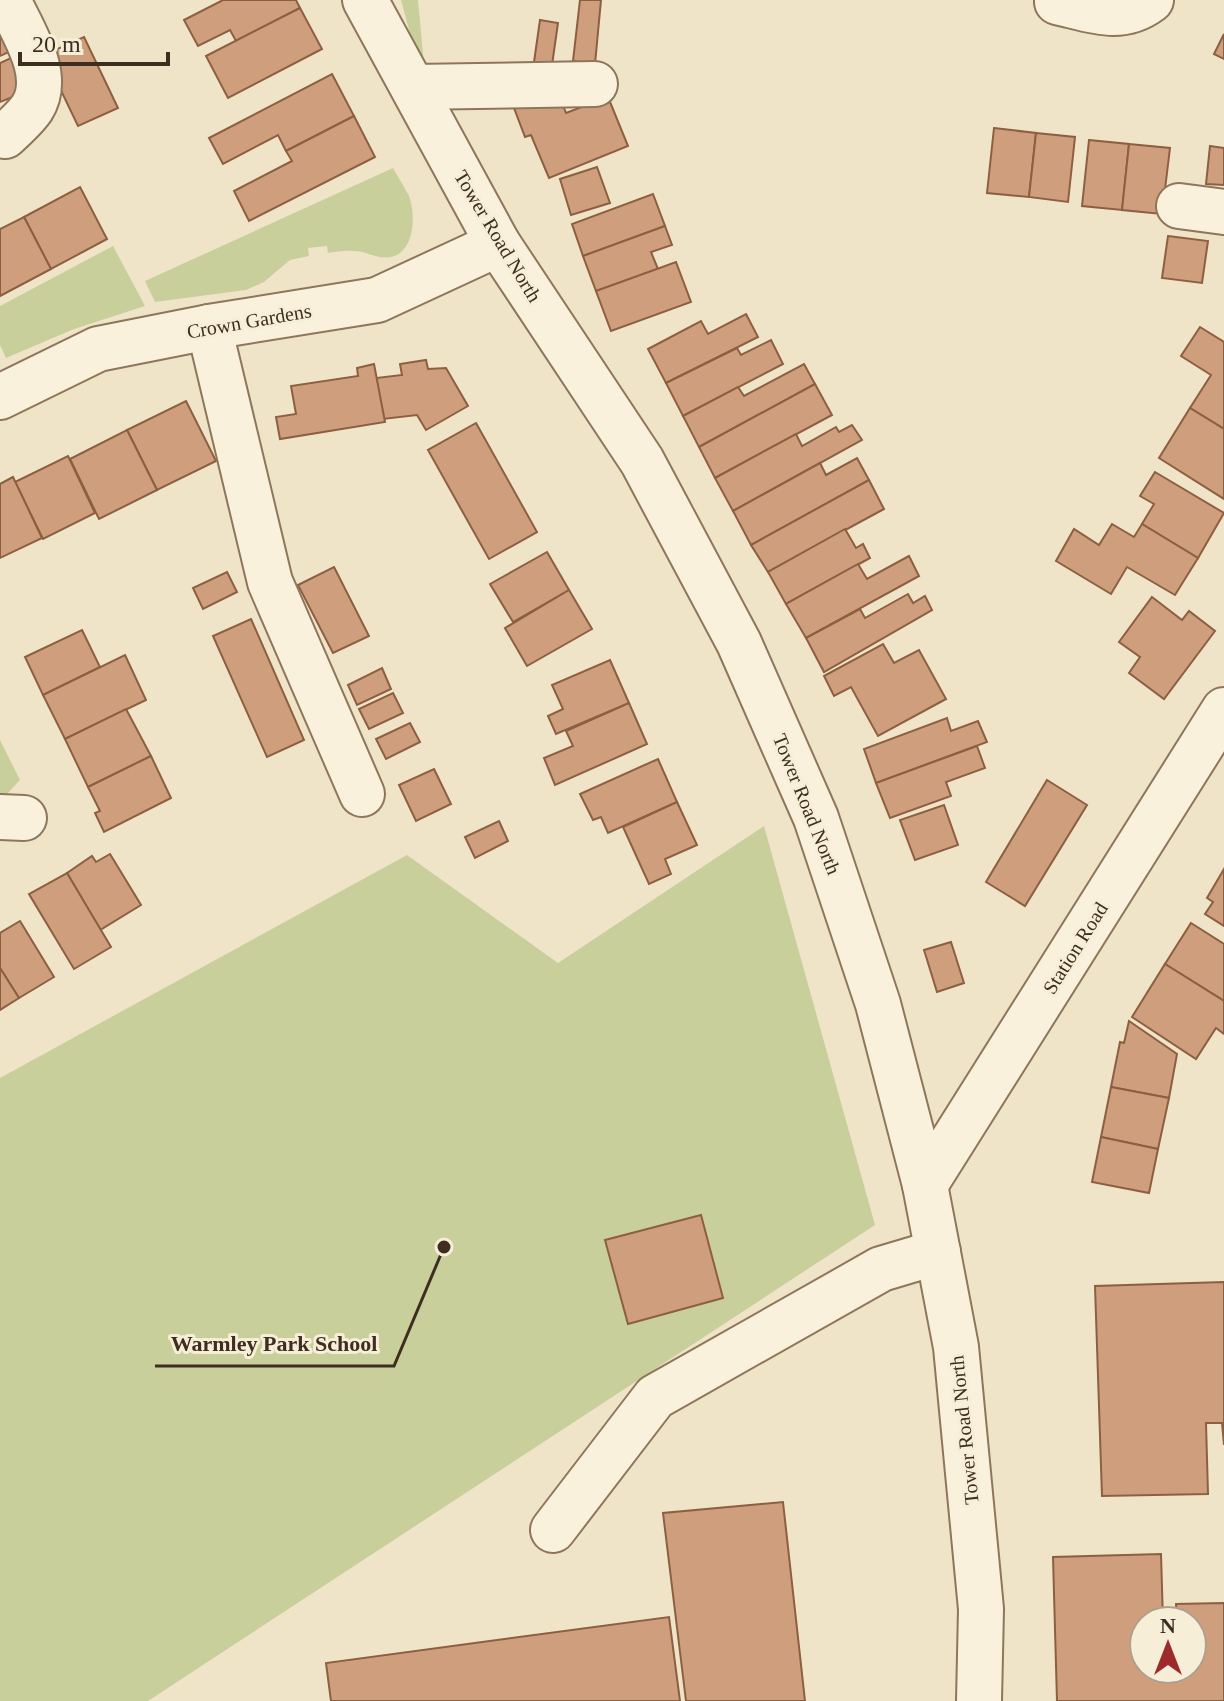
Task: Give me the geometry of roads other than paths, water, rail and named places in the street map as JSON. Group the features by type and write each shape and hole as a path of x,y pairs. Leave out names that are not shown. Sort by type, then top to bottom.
{"street":[{"path":"5,136 32,108 41,82 34,57 8,0"},
{"name":"Tower Road North","path":"365,0 498,244 642,461 739,643 816,818 878,1004 925,1185 956,1347 981,1609 979,1701"},
{"path":"1057,2 1125,14 1138,10 1151,0"},
{"path":"413,87 595,84"},
{"path":"1179,206 1224,212"},
{"name":"Crown Gardens","path":"0,397 98,349 209,327 377,300 498,244"},
{"path":"209,327 270,582 362,794"},
{"name":"Station Road","path":"925,1185 1224,710"},
{"path":"553,1530 655,1397 881,1269 938,1252"}],"place":[{"name":"Warmley Park School","path":"444,1247"}]}
